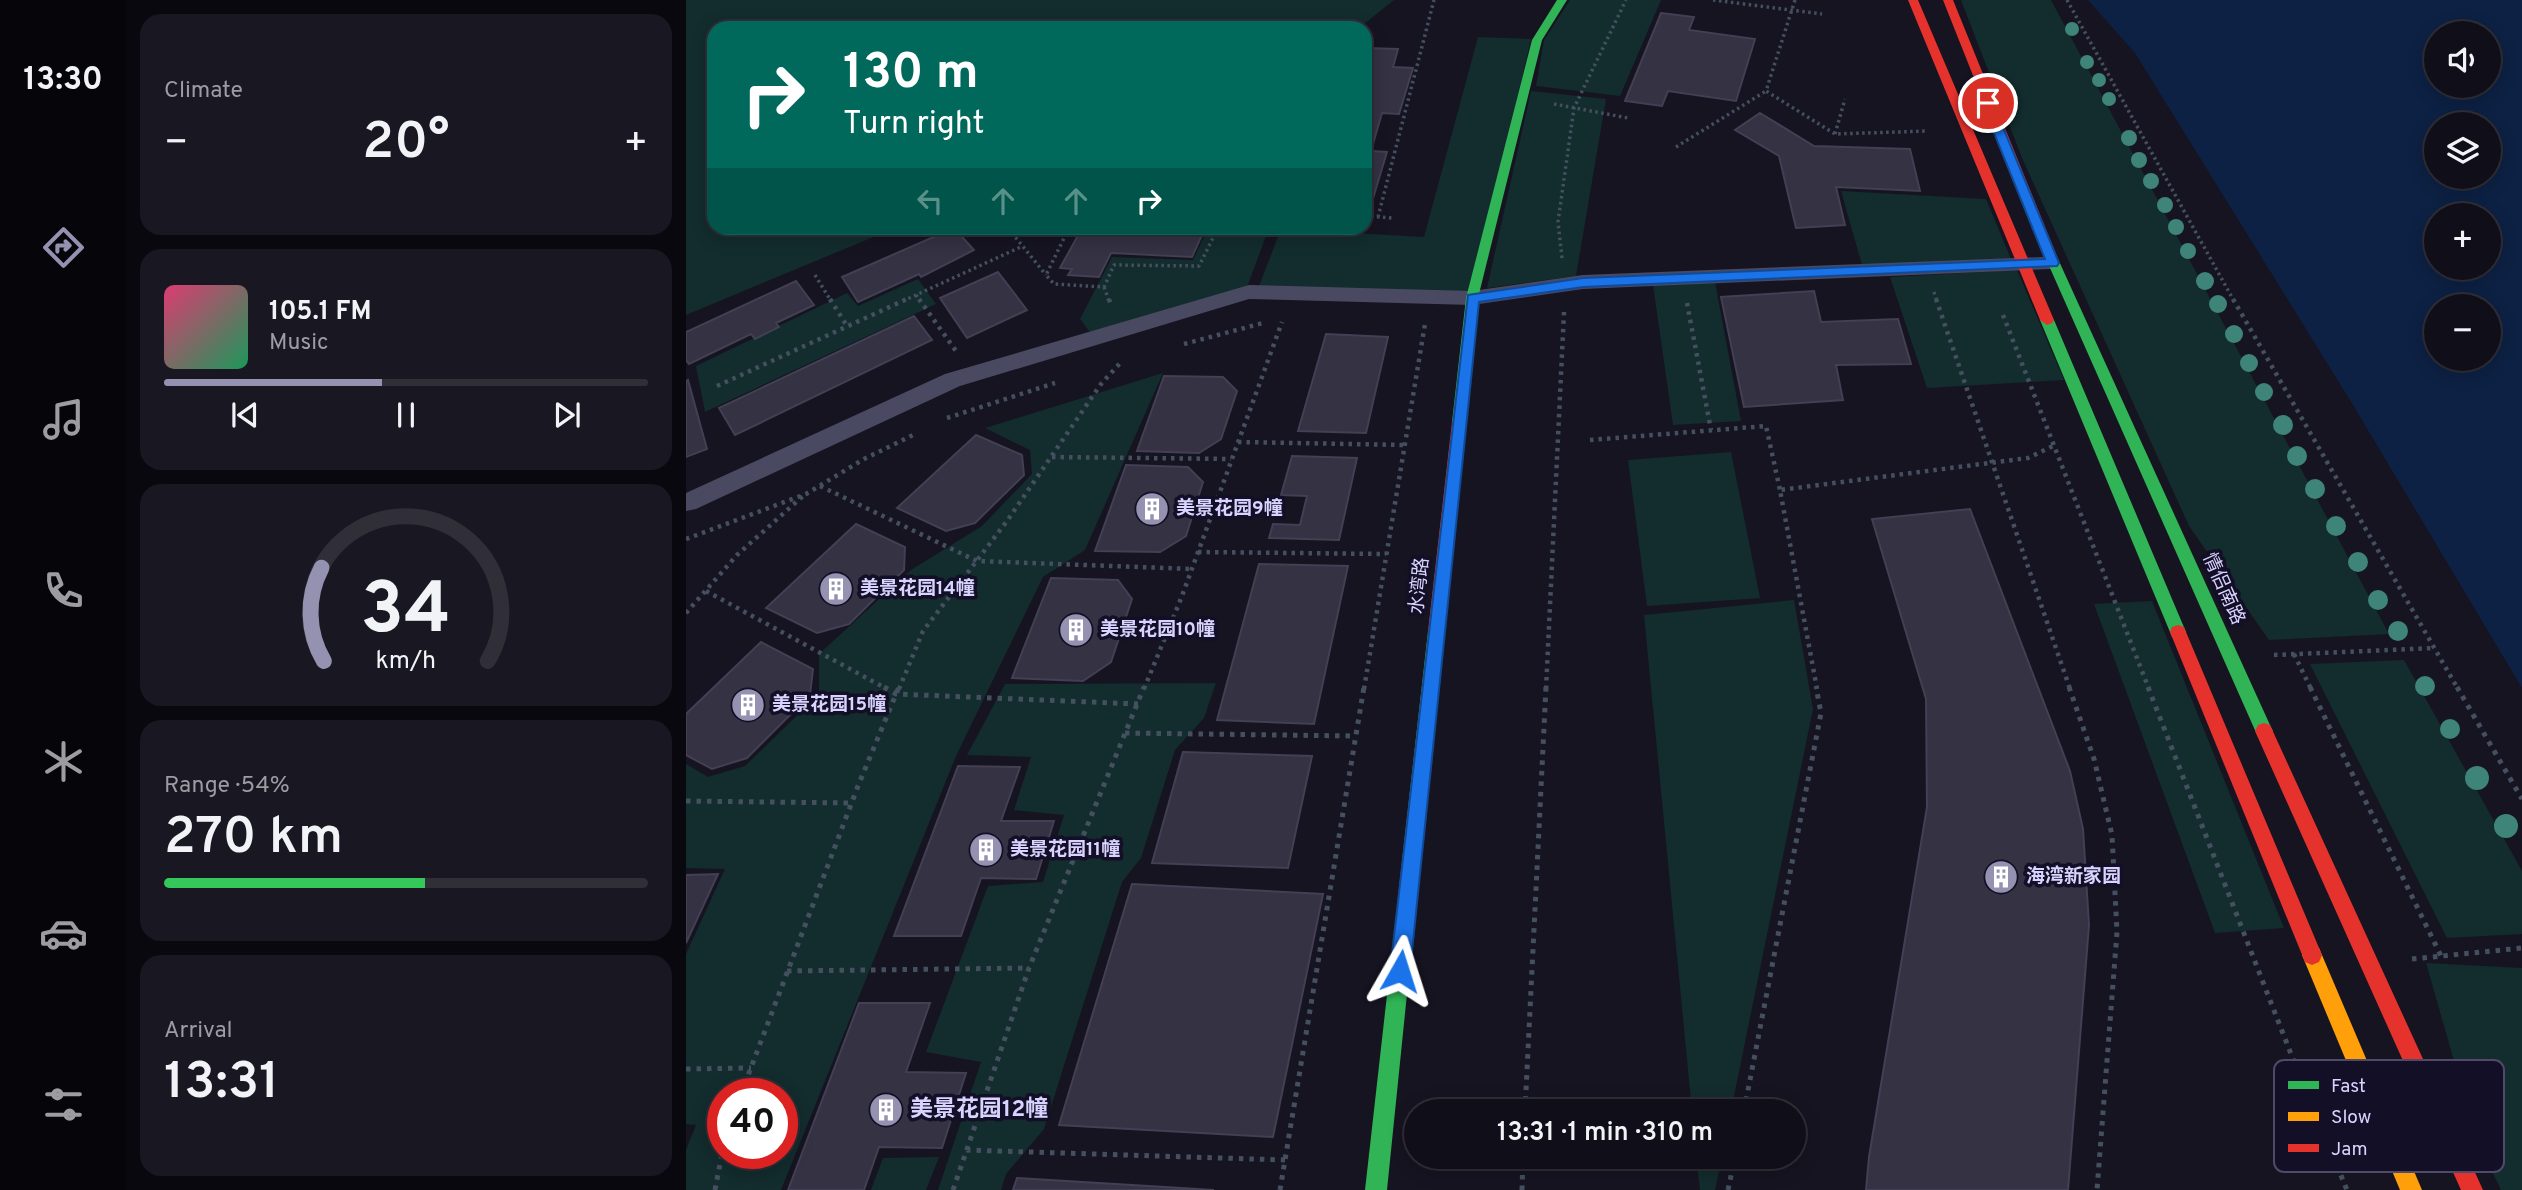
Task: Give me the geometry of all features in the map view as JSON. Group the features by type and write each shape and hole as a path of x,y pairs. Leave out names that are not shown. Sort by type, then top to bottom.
{"main road":[{"name":"水湾路","path":"1376,1190 1472,298 1537,40 1562,0"},
{"path":"1913,0 2089,427 2356,1060"},
{"name":"情侣南路","path":"1948,0 2053,263 2414,1060"},
{"path":"2403,1172 2411,1190"},
{"name":"情侣南路","path":"2464,1172 2472,1190"}],"lane":[{"path":"688,502 953,380 1249,292 1472,298 1565,285 2053,263"}],"path":[{"path":"1378,217 1434,0"},
{"path":"1526,1099 1565,285 1558,222 1574,108 1626,0"},
{"path":"1713,0 1822,14"},
{"path":"1675,148 1766,91 1795,0"},
{"path":"2067,0 2214,267 2522,799"},
{"path":"1766,91 1835,134 1928,131"},
{"path":"1835,134 1845,99"},
{"path":"1546,103 1629,118"},
{"path":"1924,119 1934,143"},
{"path":"1372,217 1392,218"},
{"path":"1014,235 1054,284 1104,287 1114,265 1199,266 1214,235"},
{"path":"1046,275 1066,235"},
{"path":"717,386 1023,246"},
{"path":"1984,266 2293,1060"},
{"path":"1926,268 2094,759 2112,835 2117,932 2097,1190"},
{"path":"815,275 848,326"},
{"path":"1682,278 1711,430"},
{"path":"916,295 972,374"},
{"path":"1280,1190 1431,297"},
{"path":"953,1190 1029,968 1192,569 1282,322"},
{"path":"1173,347 1260,323 1293,322"},
{"path":"747,1078 852,803 923,631 977,561 1101,384 1123,360 1110,364"},
{"path":"944,419 1059,381"},
{"path":"1590,440 1766,426 1821,713 1746,1099"},
{"path":"1780,490 2028,458 2089,427"},
{"path":"686,539 806,494 864,459 922,430"},
{"path":"1238,442 1405,444"},
{"path":"1051,457 1231,459"},
{"path":"820,486 977,561 1192,569"},
{"path":"686,613 737,555 806,494"},
{"path":"1198,552 1386,554"},
{"path":"706,591 896,694 1138,704"},
{"path":"2231,657 2435,648"},
{"path":"2294,654 2441,956"},
{"path":"1125,733 1356,736"},
{"path":"686,801 852,803"},
{"path":"2370,963 2522,948"},
{"path":"787,971 1029,968"},
{"path":"686,1069 751,1068"},
{"path":"966,1150 1285,1160"},
{"path":"715,1190 719,1169"},
{"path":"1522,1190 1523,1169"},
{"path":"1728,1190 1732,1169"},
{"path":"2340,1172 2347,1190"}],"green space":[{"path":"686,0 1394,0 1368,21 707,21 707,235 878,235 686,315"},
{"path":"1570,0 1661,0 1620,96 1536,86 1544,40"},
{"path":"1961,0 2051,0 2389,634 2269,640 2189,526 2022,158"},
{"path":"1478,37 1531,39 1471,296 1259,286 1279,235 1372,234 1424,237"},
{"path":"1531,91 1606,99 1576,276 1487,288"},
{"path":"1841,191 1986,199 2011,259 1862,265"},
{"path":"1205,235 1266,235 1246,290 1092,335 1080,319 1112,257 1193,260"},
{"path":"2017,270 2064,380 1927,388 1890,277"},
{"path":"918,279 936,304 705,412 696,366 847,293 858,306"},
{"path":"1715,282 1741,421 1673,425 1653,285"},
{"path":"1163,373 1085,550 1043,577 956,756 798,1148 798,1078 707,1078 707,1169 789,1169 781,1190 686,1190 686,1150 696,1125 686,1124 686,954 725,869 686,868 686,764 708,777 745,766 819,694 819,654 911,570 982,526 1032,474 1030,450 985,428"},
{"path":"1731,452 1760,598 1647,606 1628,460"},
{"path":"1794,600 1813,709 1733,1099 1691,1099 1644,615"},
{"path":"2152,601 2284,928 2215,933 2094,604"},
{"path":"2404,660 2522,871 2522,934 2447,938 2310,664"},
{"path":"1216,683 1204,718 1175,750 1141,858 1122,882 1044,1129 1006,1174 1001,1190 938,1190 981,1062 926,1052 988,886 1043,882 1064,815 1014,810 1031,757 967,755 1005,684"},
{"path":"2426,963 2522,968 2522,1190 2501,1190 2492,1172 2504,1172 2504,1060 2454,1060"},
{"path":"939,1157 926,1190 871,1190 883,1158"},
{"path":"1697,1169 1719,1169 1715,1190 1700,1190"}],"water":[{"path":"2088,0 2522,0 2522,688 2353,405 2135,53"}],"building":[{"path":"1661,13 1694,17 1689,30 1755,39 1736,101 1668,91 1662,106 1625,101"},
{"path":"1372,48 1398,49 1393,67 1413,68 1399,114 1382,113 1372,148"},
{"path":"1760,113 1814,146 1910,149 1920,191 1836,187 1845,225 1796,228 1779,156 1735,130"},
{"path":"1372,151 1387,152 1372,202"},
{"path":"938,235 960,235 974,250 921,277 919,274 858,302 842,277"},
{"path":"1078,235 1202,235 1192,257 1111,253 1099,277 1068,275 1072,269 1060,268"},
{"path":"998,272 1027,310 967,338 940,298"},
{"path":"796,281 814,305 776,323 779,327 755,339 751,334 689,364 686,360 686,332"},
{"path":"1814,291 1821,322 1898,319 1911,364 1836,365 1843,400 1744,407 1721,297"},
{"path":"914,316 932,340 735,435 719,408"},
{"path":"1326,334 1388,337 1366,433 1298,431"},
{"path":"1164,376 1223,377 1237,391 1221,439 1199,453 1137,451"},
{"path":"688,380 707,449 686,457 686,381"},
{"path":"976,435 1022,455 1024,475 975,523 946,531 897,508"},
{"path":"1292,456 1357,458 1339,540 1269,538 1273,524 1300,525 1307,496 1281,495"},
{"name":"美景花园9幢","path":"1126,465 1188,467 1203,482 1186,536 1160,552 1095,551"},
{"name":"海湾新家园","path":"1970,509 2070,771 2083,829 2089,925 2068,1190 1866,1190 1869,1157 1927,807 1926,699 1872,519"},
{"name":"美景花园14幢","path":"856,524 905,547 904,570 849,624 817,633 766,608"},
{"path":"1259,564 1348,566 1314,724 1217,720"},
{"name":"美景花园10幢","path":"1051,578 1118,580 1132,599 1111,662 1083,681 1012,678"},
{"name":"美景花园15幢","path":"761,642 813,669 810,695 747,758 712,769 686,755 686,714"},
{"path":"1183,752 1312,756 1288,868 1152,863"},
{"name":"美景花园11幢","path":"958,766 1020,767 1001,821 1054,821 1036,879 981,878 961,936 894,936"},
{"path":"718,874 686,943 686,875"},
{"path":"1132,884 1323,894 1273,1137 1059,1125"},
{"name":"美景花园12幢","path":"859,1003 930,1003 906,1072 966,1073 942,1148 879,1147 864,1190 788,1190"},
{"path":"1017,1178 1214,1190 1013,1190"}],"traffic: fast":[{"path":"1459,422 1472,298 1537,40 1562,0"},
{"path":"2052,259 2264,731"},
{"path":"2047,320 2178,632"},
{"path":"1376,1190 1436,631"}],"traffic: slow":[{"path":"2312,955 2356,1060"},
{"path":"2403,1172 2411,1190"}],"traffic: jam":[{"path":"1913,0 2047,320"},
{"path":"1948,0 2052,259"},
{"path":"1436,631 1459,422"},
{"path":"2178,632 2312,955"},
{"path":"2264,731 2413,1060"},
{"path":"2464,1172 2472,1190"}],"place":[{"name":"美景花园9幢","path":"1152,509"},
{"name":"美景花园14幢","path":"836,589"},
{"name":"美景花园10幢","path":"1076,630"},
{"name":"美景花园15幢","path":"748,705"},
{"name":"美景花园11幢","path":"986,850"},
{"name":"海湾新家园","path":"2001,877"},
{"name":"美景花园12幢","path":"886,1110"}],"route":[{"path":"1400,971 1472,298 1583,282 2053,263 1988,103"}]}
